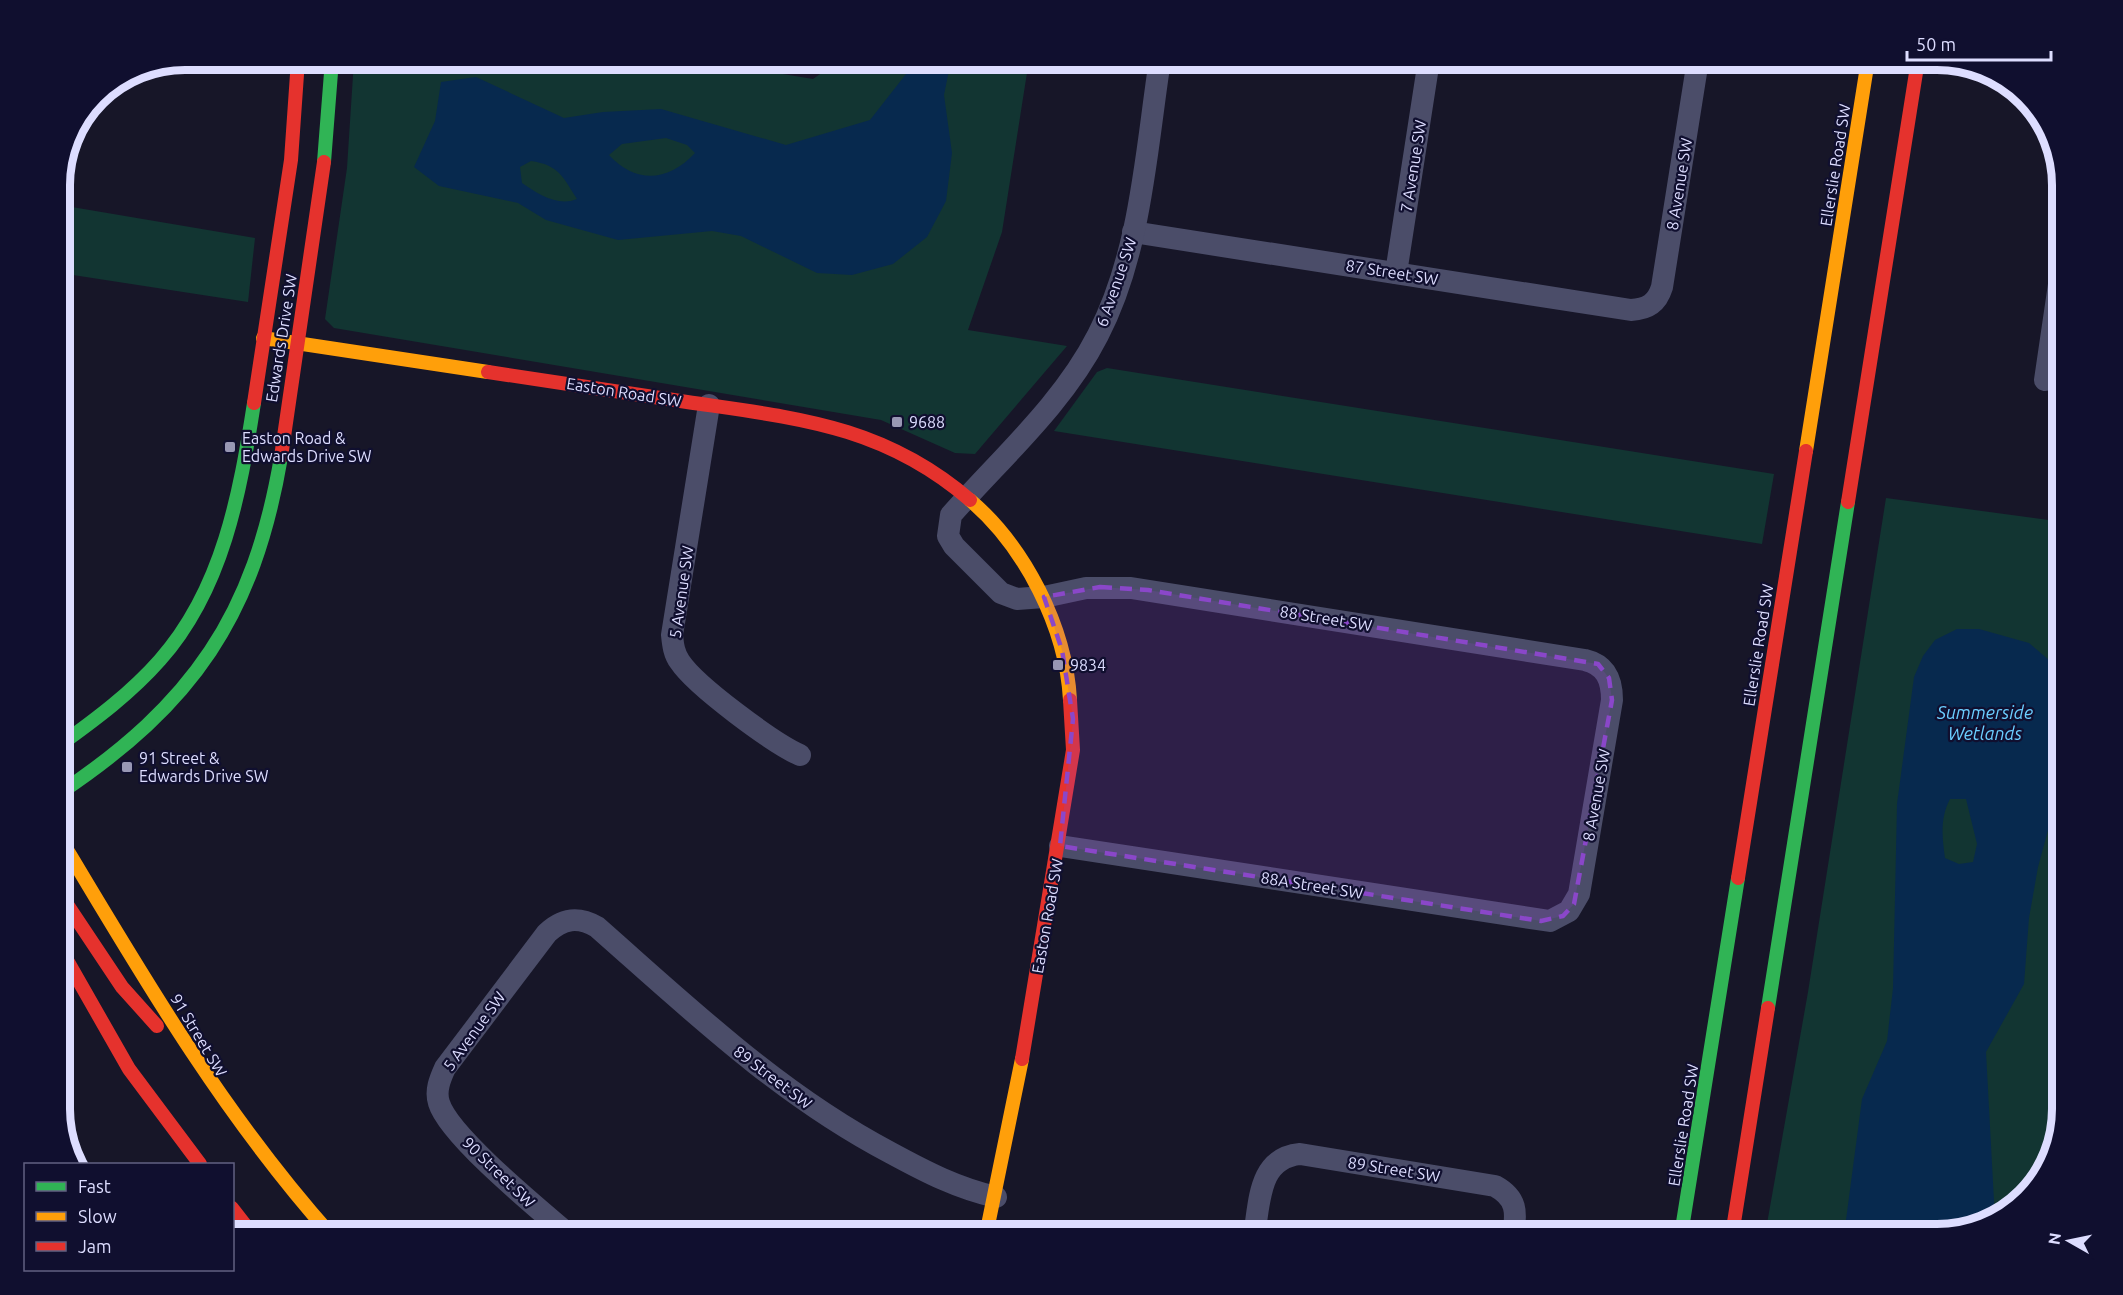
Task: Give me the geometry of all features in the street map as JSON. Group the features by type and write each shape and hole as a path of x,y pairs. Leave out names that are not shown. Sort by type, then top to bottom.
{"main road":[{"name":"Edwards Drive SW","path":"71,737 105,713 150,673 171,649 210,581 234,511 286,201 297,70"},
{"name":"Edwards Drive SW","path":"71,785 111,758 172,706 222,635 251,574 260,547 297,343 325,161 331,70"},
{"name":"Ellerslie Road SW","path":"1683,1225 1866,70"},
{"path":"1904,70 1904,142"},
{"path":"1734,1225 1916,70"},
{"name":"Easton Road SW","path":"263,338 825,424 868,437 922,462 968,496 1011,543 1044,597 1062,650 1074,719 1071,771 1059,846 996,1197 989,1225"},
{"name":"91 Street SW","path":"71,856 210,1086 248,1137 323,1225"},
{"path":"71,910 122,987 210,1086"},
{"path":"71,967 129,1069 199,1163"},
{"path":"234,1211 245,1225"}],"street":[{"name":"6 Avenue SW","path":"968,496 1052,403 1088,352 1115,296 1133,232 1159,70"},
{"name":"7 Avenue SW","path":"1396,273 1428,70"},
{"name":"8 Avenue SW","path":"1651,305 1662,287 1696,70"},
{"name":"87 Street SW","path":"1133,232 1631,310 1651,305"},
{"path":"2044,380 2052,328"},
{"name":"5 Avenue SW","path":"709,405 672,635 674,651 679,661 696,679 771,740 800,755"},
{"path":"968,496 949,520 948,536 954,546 1001,593 1017,599 1044,597"},
{"name":"88 Street SW","path":"1044,597 1100,587 1148,590 1585,660 1605,670"},
{"name":"8 Avenue SW","path":"1563,916 1574,904 1579,894 1612,700 1612,688 1605,670"},
{"name":"88A Street SW","path":"1059,846 1541,921 1550,921 1563,916"},
{"name":"5 Avenue SW","path":"438,1102 438,1087 445,1068 547,933 563,921 574,919"},
{"name":"89 Street SW","path":"574,919 587,921 597,927 733,1047 790,1092 829,1118 946,1182 996,1197"},
{"name":"90 Street SW","path":"438,1102 455,1130 520,1194 556,1225"},
{"name":"89 Street SW","path":"1256,1225 1264,1183 1272,1165 1287,1155 1312,1155 1484,1183 1509,1195 1516,1210 1514,1225"}],"highlighted area":[{"path":"1100,587 1148,590 1598,664 1609,678 1612,700 1574,904 1563,916 1541,921 1060,846 1073,719 1062,650 1044,597"}],"green space":[{"path":"353,70 759,70 813,79 826,70 1027,70 1002,232 968,330 1067,346 975,454 955,453 881,420 334,328 325,319 347,168"},
{"path":"71,207 255,238 248,302 71,275"},
{"path":"1107,368 1774,474 1762,544 1054,431 1097,372"},
{"path":"1886,498 2052,521 2052,1104 2044,1153 2037,1167 2019,1191 1995,1209 1981,1216 1952,1224 1767,1225 1808,992"}],"water":[{"path":"909,70 949,70 944,95 952,153 946,201 927,237 893,264 852,275 817,273 741,236 712,231 618,240 546,220 518,203 439,186 414,167 435,121 441,82 476,77 564,118 603,112 661,109 786,145 870,120","holes":["666,138 687,145 695,153 685,163 674,170 652,176 630,171 609,155 622,144","531,161 559,173 577,199 555,200 541,195 522,183 520,167"]},
{"name":"Summerside Wetlands","path":"1957,629 1979,629 2029,643 2050,661 2052,664 2052,815 2038,867 2029,918 2024,984 1986,1052 1994,1209 1967,1221 1952,1224 1845,1225 1862,1099 1887,1041 1893,988 1897,804 1914,677 1923,656 1935,640","holes":["1950,799 1966,799 1977,844 1973,862 1959,864 1945,858 1943,820"]}],"traffic: fast":[{"path":"324,162 331,70"},
{"path":"71,737 113,705 149,672 182,632 199,603 214,571 235,505 254,403"},
{"path":"71,785 107,760 147,725 181,690 210,651 234,610 254,564 269,513 281,457"},
{"path":"1768,1008 1848,502"},
{"path":"1683,1225 1738,878"}],"traffic: slow":[{"path":"1806,451 1866,70"},
{"path":"263,338 488,372"},
{"path":"970,500 1008,541 1039,590 1060,645 1067,672 1070,700"},
{"path":"71,856 154,993 220,1093 292,1189 323,1225"},
{"path":"988,1225 1022,1059"}],"traffic: jam":[{"path":"254,403 291,160 297,70"},
{"path":"1848,502 1916,70"},
{"path":"281,457 324,162"},
{"path":"488,372 802,420 837,429 871,440 904,455 937,475 970,500"},
{"path":"1738,878 1806,451"},
{"path":"1022,1059 1073,750 1070,700"},
{"path":"71,910 122,987 157,1026"},
{"path":"71,967 129,1069 199,1163"},
{"path":"1734,1225 1768,1008"},
{"path":"234,1211 245,1225"}],"place":[{"name":"9688","path":"897,422"},
{"name":"Easton Road & Edwards Drive SW","path":"230,447"},
{"name":"9834","path":"1058,665"},
{"name":"91 Street & Edwards Drive SW","path":"127,767"}]}
